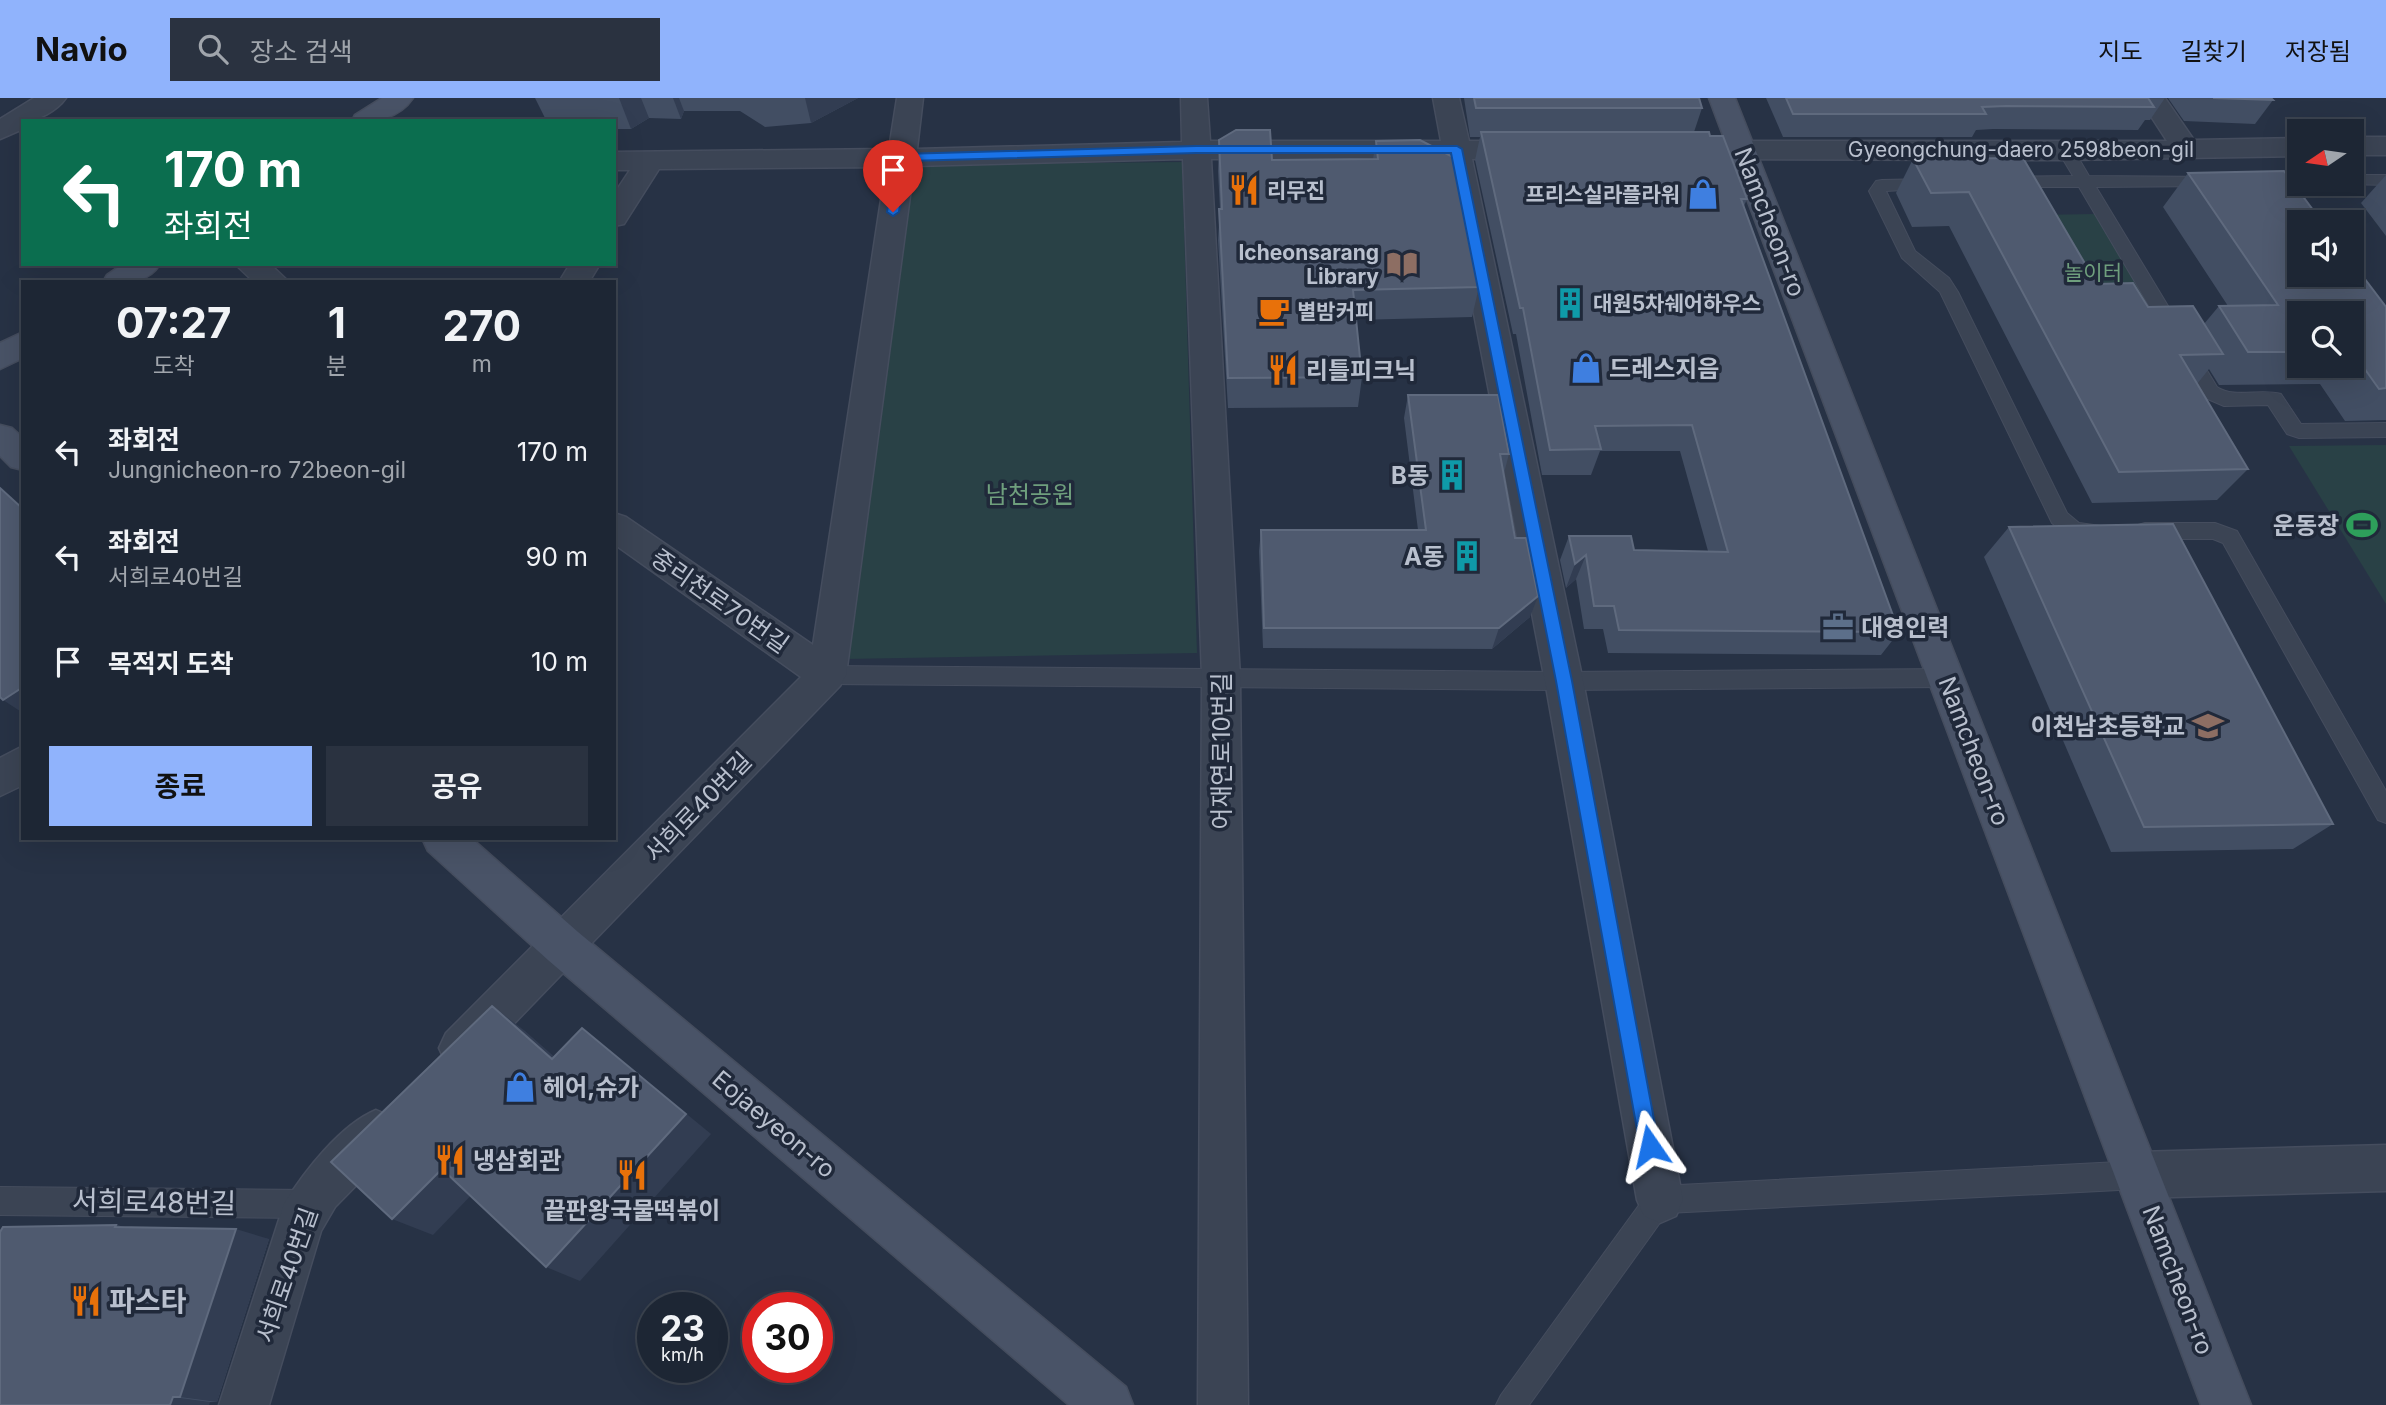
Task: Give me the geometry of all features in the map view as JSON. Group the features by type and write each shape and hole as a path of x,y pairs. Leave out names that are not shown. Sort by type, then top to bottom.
{"street":[{"path":"0,131 53,98"},
{"path":"368,119 400,98"},
{"path":"827,675 910,98"},
{"name":"어재연로10번길","path":"1194,98 1221,677 1223,1405"},
{"path":"1446,98 1564,681 1660,1200"},
{"name":"Namcheon-ro","path":"1722,98 2226,1405"},
{"path":"2152,98 2186,149"},
{"path":"2364,146 2386,146"},
{"name":"Gyeongchung-daero 2598beon-gil","path":"1674,150 2066,151 2287,147"},
{"path":"616,161 901,158 1196,150 1552,149"},
{"path":"616,215 650,161"},
{"path":"121,280 142,266"},
{"path":"253,266 271,280"},
{"path":"0,358 21,344"},
{"path":"0,437 21,456"},
{"name":"중리천로70번길","path":"616,527 827,675"},
{"name":"서희로40번길","path":"436,1073 827,675"},
{"path":"0,779 21,764"},
{"name":"Eojaeyeon-ro","path":"444,840 563,946 1108,1405"},
{"name":"서희로40번길","path":"244,1405 301,1221 309,1204 397,1112"},
{"path":"2138,1175 2386,1168"}],"lane":[{"path":"2066,151 2214,395 2226,400 2274,399 2294,429 2299,431 2386,430"},
{"path":"2364,180 2386,180"},
{"path":"1992,183 2287,181"},
{"path":"1952,183 1882,185 1877,191 1908,254 1943,282 1949,292 2059,518 2074,530 2215,531 2230,537 2386,813"},
{"path":"827,675 1564,681 1946,678"},
{"path":"1511,1405 1660,1200 2138,1175"},
{"name":"서희로48번길","path":"0,1200 309,1204"}],"green space":[{"name":"남천공원","path":"1182,162 1197,653 844,659 915,165"},
{"name":"놀이터","path":"2095,214 2152,307 2076,309 2023,215"},
{"name":"운동장","path":"2386,445 2386,604 2289,446"}],"building":[{"path":"1474,98 1699,98 1702,108 1476,108"},
{"path":"1786,98 2148,98 2154,107 2006,106 1982,107 1986,114 1793,114"},
{"path":"2213,98 2271,98 2273,100"},
{"path":"1236,130 1270,130 1272,160 1378,159 1376,141 1420,140 1453,157 1479,287 1353,290 1362,377 1228,378 1219,209 1222,209 1219,140"},
{"path":"1481,132 1709,132 1710,136 1723,136 1747,199 1741,199 1899,632 1619,630 1614,606 1594,606 1586,555 1575,564 1569,536 1631,536 1634,550 1728,552 1692,425 1595,426 1601,449 1550,450 1523,308 1520,308"},
{"path":"2023,158 2097,284 2133,283 2148,307 2193,306 2223,354 2180,355 2248,469 2119,472 1969,192 1931,193 1913,159"},
{"path":"2284,171 2287,175 2287,196 2303,196 2313,210 2287,210 2287,287 2364,287 2364,278 2386,307 2386,388 2379,389 2364,368 2364,301 2287,301 2287,352 2248,352 2219,306 2278,305 2188,173"},
{"path":"1408,395 1498,395 1509,454 1500,454 1515,538 1526,538 1538,596 1499,628 1264,628 1261,530 1426,530"},
{"path":"0,488 21,507 21,688 3,700 0,697"},
{"path":"2173,524 2333,824 2144,827 2009,527"},
{"path":"492,1006 552,1059 582,1028 686,1114 546,1267 442,1169 392,1219 331,1162"},
{"path":"116,1225 115,1227 236,1229 180,1397 173,1397 170,1405 0,1405 0,1232 3,1227"}],"place":[{"name":"리무진","path":"1244,190"},
{"name":"프리스실라플라워","path":"1703,194"},
{"name":"Icheonsarang Library","path":"1402,264"},
{"name":"대원5차쉐어하우스","path":"1570,303"},
{"name":"별밤커피","path":"1274,311"},
{"name":"드레스지음","path":"1586,368"},
{"name":"리틀피크닉","path":"1283,370"},
{"name":"B동","path":"1452,475"},
{"name":"운동장","path":"2362,525"},
{"name":"A동","path":"1467,556"},
{"name":"대영인력","path":"1838,627"},
{"name":"이천남초등학교","path":"2208,726"},
{"name":"헤어,슈가","path":"520,1087"},
{"name":"냉삼회관","path":"450,1160"},
{"name":"끝판왕국물떡볶이","path":"632,1175"},
{"name":"파스타","path":"86,1301"}],"route":[{"path":"893,212 901,158 1196,150 1457,149 1564,681 1650,1146"}]}
